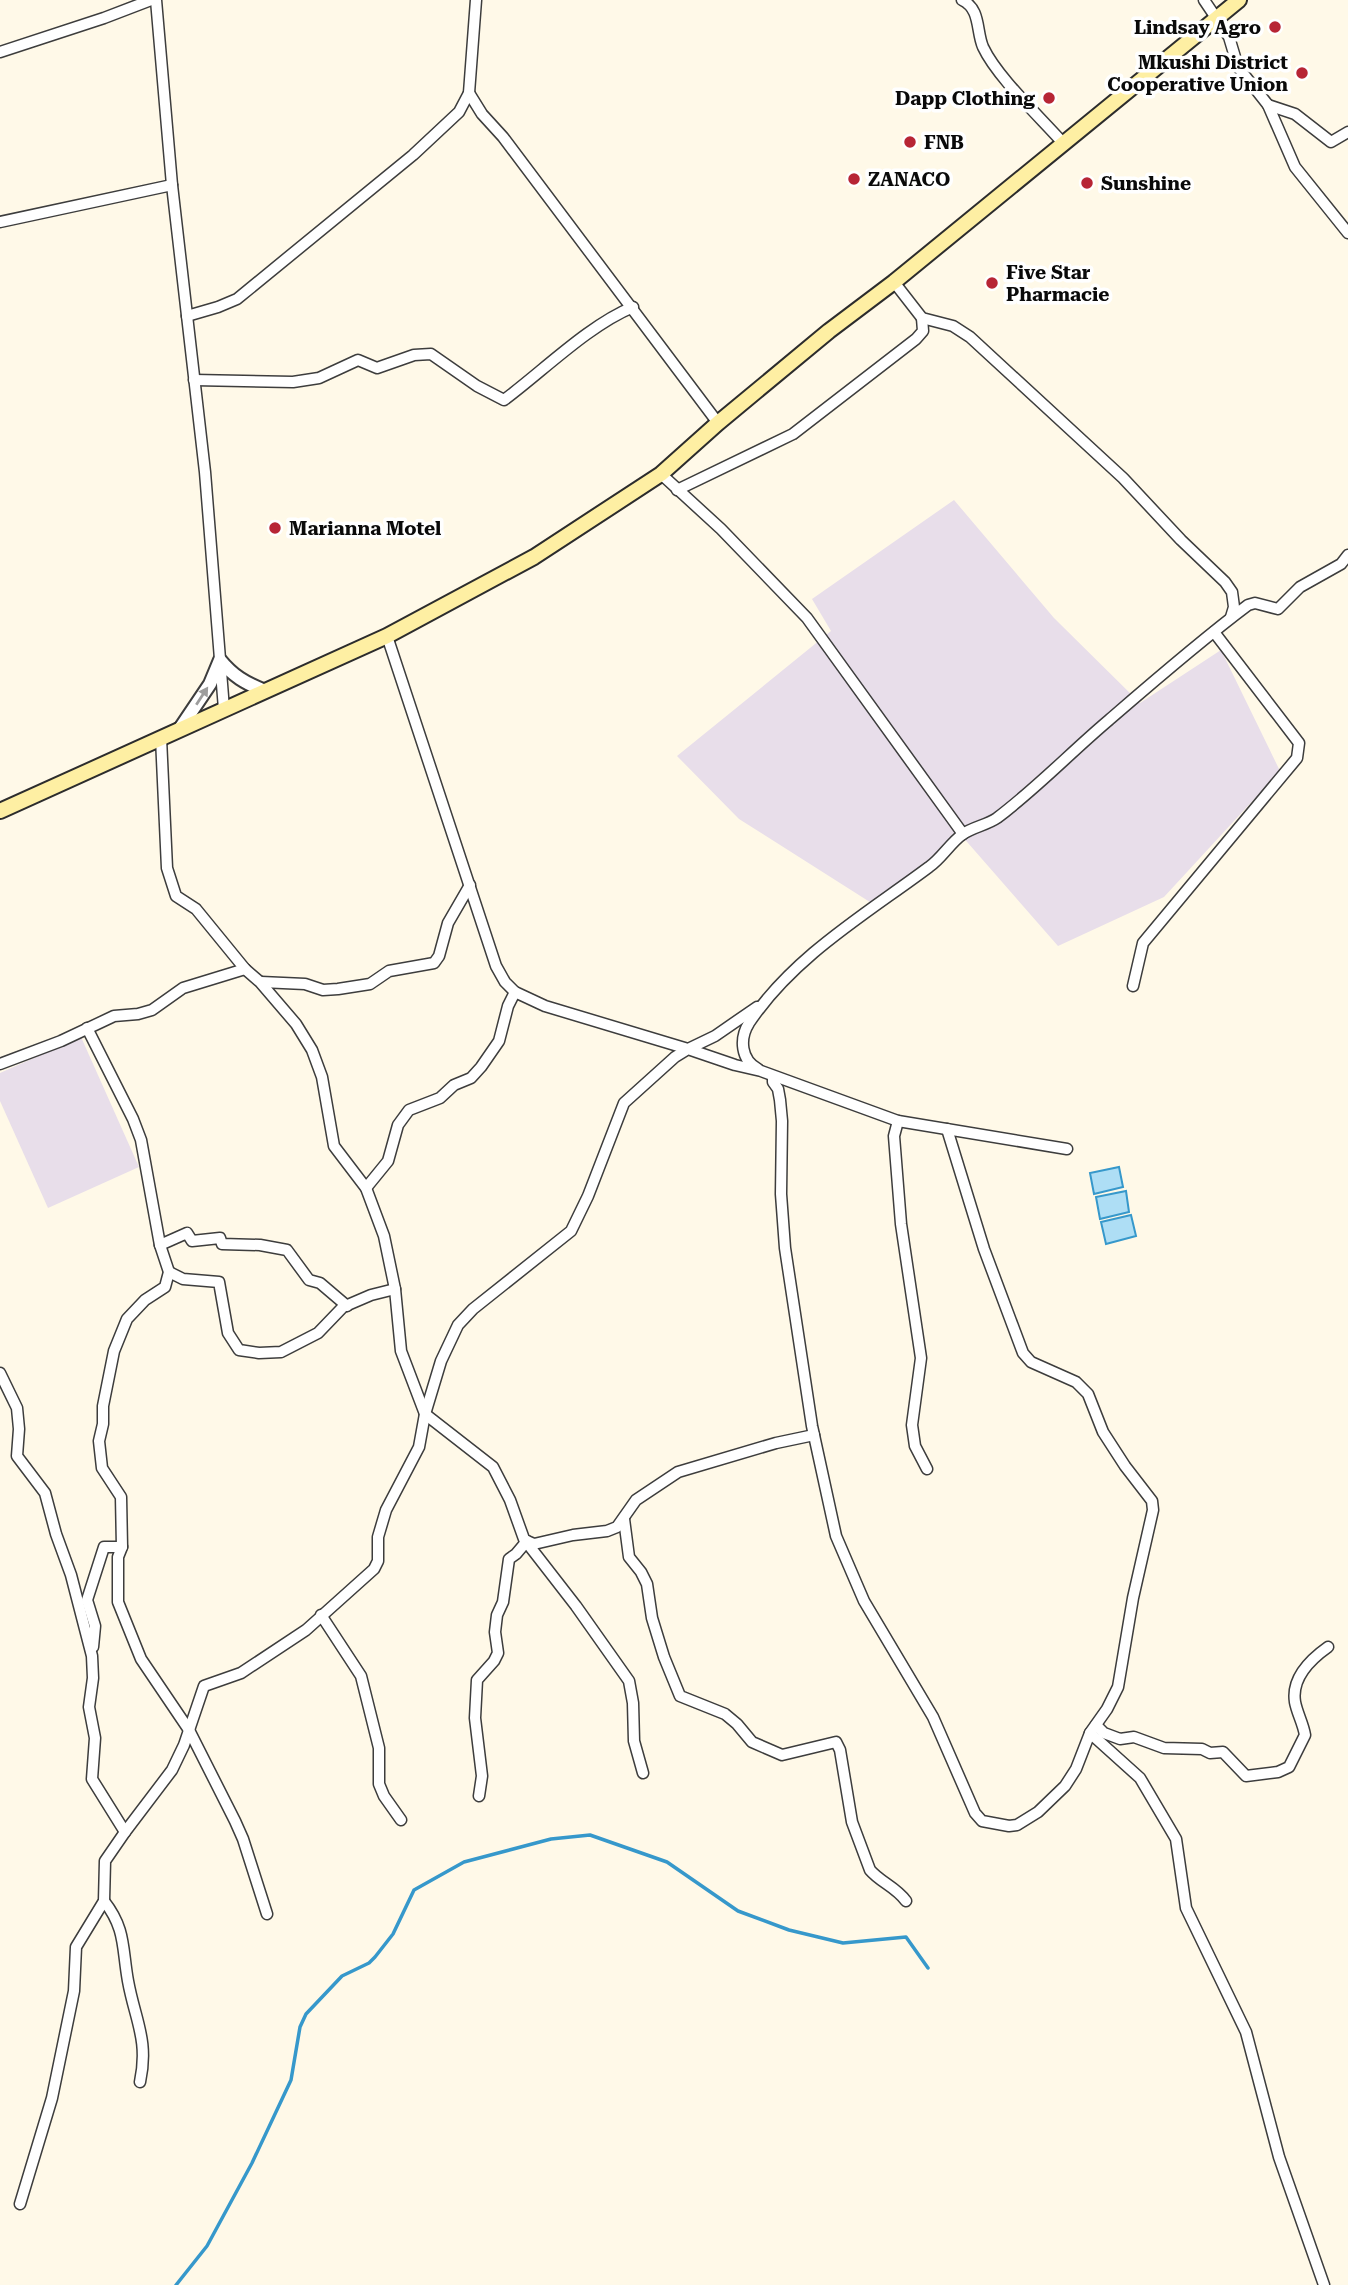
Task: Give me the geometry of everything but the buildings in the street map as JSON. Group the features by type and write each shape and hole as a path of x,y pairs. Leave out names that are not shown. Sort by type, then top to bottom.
{"main road":[{"path":"0,811 387,636 534,557 661,474 718,423 830,331 1240,0"}],"street":[{"path":"0,52 150,0"},
{"path":"156,0 172,185 205,472 224,709"},
{"path":"187,316 237,299 413,155 459,113 469,93 476,0"},
{"path":"962,0 969,3 979,21 982,44 993,64 1063,143"},
{"path":"1204,0 1229,37 1238,67 1268,105 1295,167 1348,233"},
{"path":"469,93 482,114 503,137 633,307 718,423"},
{"path":"1268,105 1295,114 1331,142 1348,132"},
{"path":"459,113 482,114"},
{"path":"0,222 172,185"},
{"path":"677,490 793,433 916,339 923,331 922,318 894,282"},
{"path":"194,380 293,382 318,378 358,360 377,368 414,355 431,354 477,386 504,400 587,335 618,313 633,307"},
{"path":"922,318 953,326 970,337 1123,478 1225,582 1232,592 1234,607 1231,618"},
{"path":"661,474 721,529 807,618 963,834"},
{"path":"1066,1149 898,1121 773,1077 750,1065 743,1048 744,1034 748,1024 802,963 852,922 932,865 963,834 994,820 1231,618 1251,604 1278,609 1300,587 1341,564 1348,555"},
{"path":"1133,986 1143,943 1297,758 1298,743 1214,632"},
{"path":"387,636 496,966 505,982 515,992 545,1006 761,1071"},
{"path":"220,660 230,673 243,682 265,691"},
{"path":"178,730 210,684 220,660"},
{"path":"161,738 167,868 176,896 196,909 296,1024 312,1050 322,1077 334,1146 366,1188 384,1236 395,1289 401,1351 425,1414 493,1467 527,1541 629,1681 633,1703 634,1741 643,1773"},
{"path":"260,982 305,984 323,990 338,989 370,984 389,971 434,963 439,956 448,923 470,885"},
{"path":"0,1064 61,1041 114,1016 152,1010 183,988 246,969"},
{"path":"366,1188 388,1161 398,1125 409,1111 440,1098 481,1067 499,1041 508,1006 515,992"},
{"path":"20,2204 52,2098 75,1991 76,1947 104,1901 105,1861 172,1770 204,1686 241,1673 306,1630 374,1569 378,1537 386,1510 419,1447 425,1414 441,1361 458,1325 473,1309 571,1231 588,1196 618,1112 624,1103 675,1058 725,1029 771,996"},
{"path":"86,1028 141,1140 160,1245 169,1272 166,1287 145,1300 127,1319 114,1351 103,1406 99,1441 102,1468 121,1497 122,1547 118,1558 118,1602 141,1659 189,1730 243,1839 267,1914"},
{"path":"773,1077 778,1089 782,1121 781,1194 785,1248 814,1434 836,1536 864,1601 933,1717 962,1789 982,1821 1009,1826 1038,1812 1072,1777 1093,1729 1118,1687 1133,1598 1153,1510 1152,1501 1109,1441 1088,1394 1076,1382 1031,1362 1023,1353 984,1249 947,1129"},
{"path":"898,1121 894,1136 901,1224 921,1358 912,1425 915,1446 927,1469"},
{"path":"160,1245 187,1233 192,1241 220,1238 222,1244 274,1246 287,1250 309,1280 320,1283 347,1306"},
{"path":"169,1272 183,1279 219,1282 228,1333 239,1350 259,1353 281,1352 318,1333 343,1307 371,1295 395,1289"},
{"path":"0,1373 17,1408 17,1456 45,1493 92,1656"},
{"path":"527,1541 534,1544 607,1531 617,1527 636,1500 678,1472 814,1434"},
{"path":"624,1519 629,1557 647,1584 652,1618 680,1696 725,1714 752,1742 782,1755 836,1742 840,1750 852,1822 870,1870 892,1885 906,1901"},
{"path":"479,1796 482,1776 475,1718 477,1680 498,1653 495,1632 497,1615 503,1602 509,1559 527,1541"},
{"path":"122,1547 104,1547 87,1600 95,1626 89,1707 95,1738 92,1779 125,1832"},
{"path":"321,1615 362,1676 379,1748 379,1784 401,1820"},
{"path":"1093,1729 1116,1737 1134,1737 1166,1749 1223,1752 1247,1776 1278,1772 1291,1765 1305,1735 1295,1702 1304,1667 1328,1647"},
{"path":"1093,1729 1140,1778 1176,1839 1186,1908 1246,2032 1279,2157 1324,2285"},
{"path":"104,1901 114,1913 124,1938 128,1981 144,2050 140,2082"}],"shaded area":[{"path":"954,500 1054,618 1140,703 1221,650 1280,771 1164,897 1058,946 961,835 873,904 739,819 677,756 831,631 812,599"},
{"path":"81,1037 139,1167 48,1208 0,1101 0,1073"}],"water":[{"path":"1119,1167 1123,1187 1094,1194 1090,1173"},
{"path":"1126,1191 1129,1212 1100,1219 1096,1197"},
{"path":"1131,1215 1136,1236 1106,1244 1101,1222"}],"waterway":[{"path":"176,2285 207,2246 252,2163 291,2080 300,2027 306,2014 342,1976 369,1963 375,1957 393,1934 414,1890 464,1862 551,1839 590,1835 667,1862 738,1911 789,1930 843,1943 906,1937 928,1968"}],"place":[{"name":"Lindsay Agro","path":"1275,27"},
{"name":"Mkushi District Cooperative Union","path":"1302,73"},
{"name":"Dapp Clothing","path":"1049,98"},
{"name":"FNB","path":"910,142"},
{"name":"ZANACO","path":"854,179"},
{"name":"Sunshine","path":"1087,183"},
{"name":"Five Star Pharmacie","path":"992,283"},
{"name":"Marianna Motel","path":"275,528"}]}
